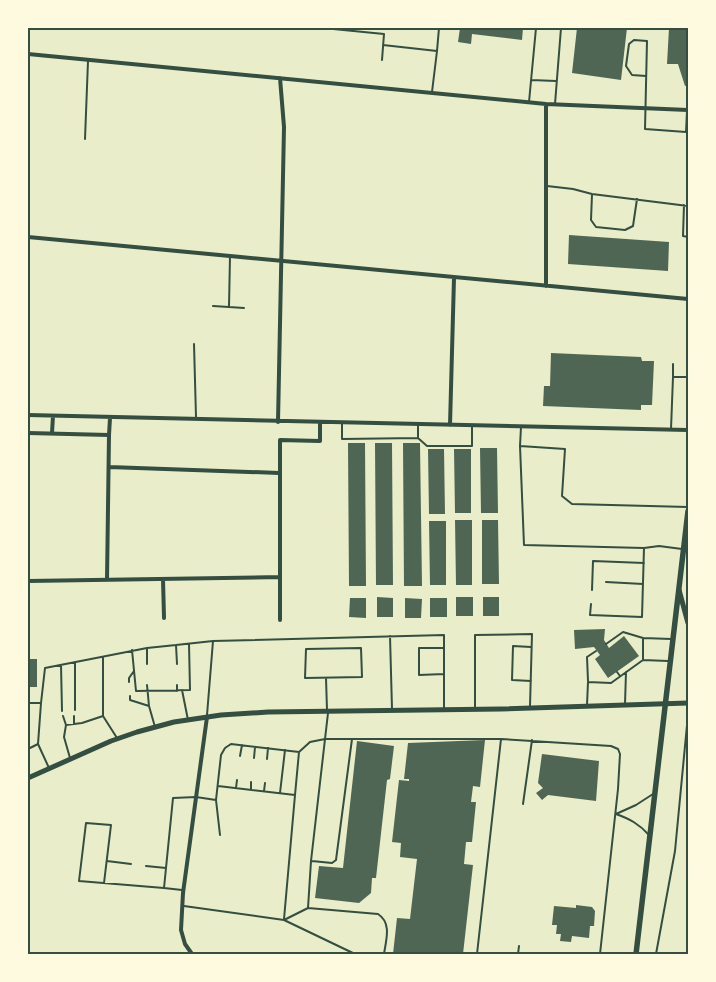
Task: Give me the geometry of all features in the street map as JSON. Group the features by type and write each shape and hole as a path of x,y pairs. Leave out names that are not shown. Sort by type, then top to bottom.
{"main road":[{"path":"636,954 688,522 688,509"},
{"path":"679,590 688,623"},
{"path":"28,778 117,739 155,727 207,717 328,711 444,710 688,703"}],"street":[{"path":"28,54 546,104 688,110"},
{"path":"278,422 284,127 280,78"},
{"path":"546,104 546,286"},
{"path":"28,237 688,299"},
{"path":"450,426 454,278"},
{"path":"28,416 688,430"},
{"path":"52,416 52,433"},
{"path":"107,580 110,418"},
{"path":"280,620 280,440 320,441 320,423"},
{"path":"28,433 109,435"},
{"path":"109,466 279,473"},
{"path":"28,581 280,577"},
{"path":"164,579 164,618"},
{"path":"192,954 183,938 183,890 207,717"}],"lane":[{"path":"323,28 355,29 384,34 382,60"},
{"path":"432,92 439,28"},
{"path":"529,102 536,28"},
{"path":"554,104 561,28"},
{"path":"646,76 632,75 626,66 629,44 634,40 647,42 645,129 686,132 688,110"},
{"path":"383,45 437,51"},
{"path":"85,139 88,59"},
{"path":"531,80 556,81"},
{"path":"546,186 573,189 592,194 688,206"},
{"path":"592,194 591,220 596,227 625,230 633,226 637,199"},
{"path":"684,205 683,236 688,237"},
{"path":"229,307 230,256"},
{"path":"213,306 244,308"},
{"path":"194,344 196,420"},
{"path":"671,429 673,364"},
{"path":"673,377 688,377"},
{"path":"342,423 342,439 418,438 427,446 472,446 472,426"},
{"path":"418,425 418,438"},
{"path":"521,427 524,545 644,548 659,546 684,549"},
{"path":"520,446 565,449 562,496 572,504 688,509"},
{"path":"591,604 590,615 642,617 644,548"},
{"path":"592,590 593,561 644,563"},
{"path":"606,582 643,584"},
{"path":"606,644 624,632 643,638 673,639"},
{"path":"49,768 38,744 45,668 132,650 212,641 444,634 444,710"},
{"path":"476,709 475,635 532,634 530,708"},
{"path":"390,636 392,710"},
{"path":"643,638 643,660"},
{"path":"207,717 212,641"},
{"path":"132,650 136,691 190,690 189,644"},
{"path":"176,645 176,664"},
{"path":"531,647 513,646 512,680 531,681"},
{"path":"146,648 147,664"},
{"path":"361,648 362,678 326,678 306,678 306,649 361,648"},
{"path":"444,648 419,648 420,675 444,674"},
{"path":"586,706 588,682 587,657 596,650"},
{"path":"103,657 103,716 117,739"},
{"path":"588,682 611,683 643,660 670,661"},
{"path":"75,662 75,710"},
{"path":"631,662 634,666"},
{"path":"61,665 62,711"},
{"path":"129,682 129,678 134,671"},
{"path":"617,672 620,676"},
{"path":"625,705 626,672"},
{"path":"308,908 311,861 328,711 326,678"},
{"path":"147,685 155,727"},
{"path":"177,685 177,690"},
{"path":"182,690 188,720"},
{"path":"130,696 130,700 150,706"},
{"path":"28,703 41,703"},
{"path":"63,716 66,725 64,737 70,758"},
{"path":"74,716 74,724"},
{"path":"66,725 103,716"},
{"path":"311,861 332,863 336,860 352,738"},
{"path":"284,920 299,752 310,742 325,739 352,738 501,739 611,746 618,749 620,754 616,814 600,954"},
{"path":"476,954 501,739"},
{"path":"523,804 532,740"},
{"path":"28,749 38,744"},
{"path":"220,835 216,800 221,755 225,748 231,744 299,752"},
{"path":"240,756 242,745"},
{"path":"254,758 255,747"},
{"path":"267,759 268,748"},
{"path":"280,793 285,750"},
{"path":"236,788 237,780"},
{"path":"250,790 251,782"},
{"path":"264,791 265,783"},
{"path":"218,786 295,795"},
{"path":"616,814 636,805 655,792"},
{"path":"164,888 173,798 196,797 216,800"},
{"path":"616,814 631,819 650,836"},
{"path":"104,883 111,825 86,823 79,881 183,890"},
{"path":"107,861 131,864"},
{"path":"146,866 166,868"},
{"path":"182,906 284,920 355,954"},
{"path":"284,920 308,908 378,914 384,918 387,926 384,954"},
{"path":"518,954 519,946"}],"path":[{"path":"656,954 675,851 687,725"}],"building":[{"path":"460,28 523,28 522,40 472,34 471,44 458,42"},
{"path":"577,28 627,28 621,80 572,73"},
{"path":"669,28 688,28 688,85 685,86 678,64 667,64"},
{"path":"569,235 669,242 668,271 568,264"},
{"path":"551,353 641,357 642,361 654,361 652,405 641,405 641,410 543,406 544,386 550,386"},
{"path":"348,443 365,443 366,586 349,586"},
{"path":"375,443 392,443 393,585 376,585"},
{"path":"403,443 420,443 422,586 404,586"},
{"path":"480,448 497,448 498,513 481,513"},
{"path":"428,449 444,449 445,514 429,514"},
{"path":"454,449 471,449 471,513 455,513"},
{"path":"455,520 472,520 472,585 456,585"},
{"path":"482,520 498,520 499,584 482,584"},
{"path":"429,521 446,521 446,585 430,585"},
{"path":"377,597 393,598 393,617 377,617"},
{"path":"456,597 473,597 473,616 456,616"},
{"path":"483,597 499,597 499,616 483,616"},
{"path":"350,598 366,598 366,618 349,617"},
{"path":"405,598 422,599 421,618 405,618"},
{"path":"430,598 447,598 447,617 430,617"},
{"path":"605,629 604,640 609,648 624,636 639,656 608,678 595,659 600,655 594,647 575,649 574,630"},
{"path":"28,659 37,659 37,687 28,687"},
{"path":"485,740 480,787 473,786 471,802 476,802 472,842 466,842 464,864 473,865 463,954 393,954 397,918 410,919 417,859 400,857 401,843 392,842 399,780 409,781 409,779 404,779 408,743"},
{"path":"357,741 394,746 390,779 387,780 376,878 372,878 371,893 359,903 315,898 319,866 343,868"},
{"path":"542,754 599,761 596,801 548,795 542,800 536,793 543,788 538,783"},
{"path":"576,905 592,907 595,911 594,926 590,926 589,938 572,936 571,942 560,941 561,934 556,934 557,925 552,925 554,906 576,908"}]}
